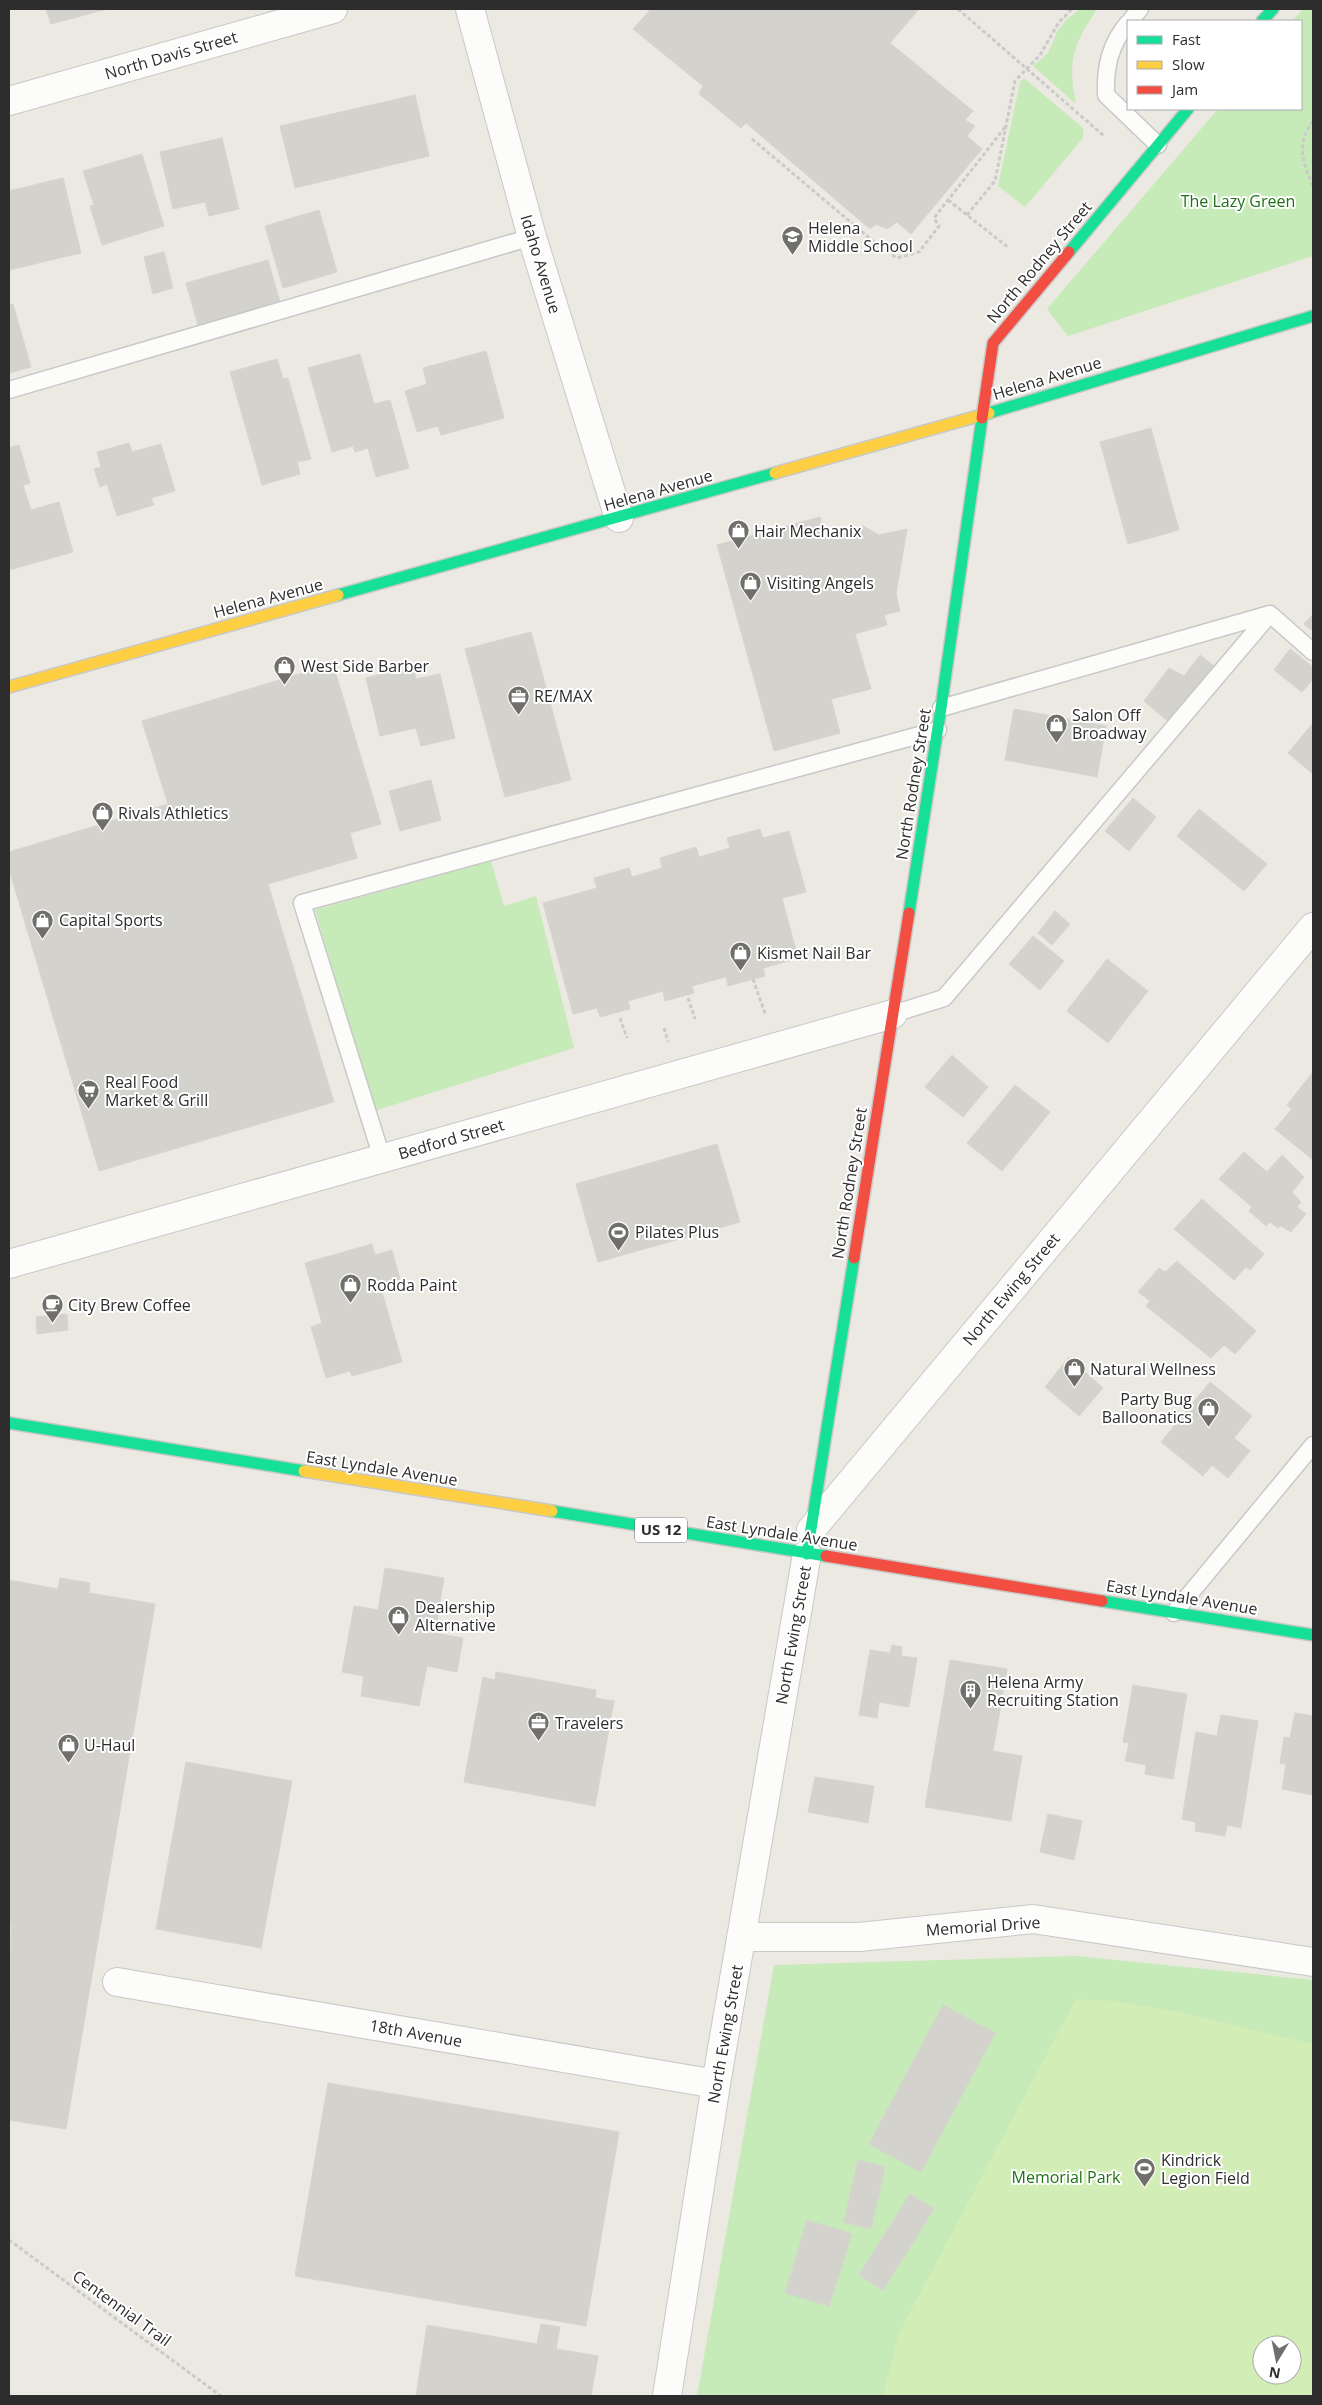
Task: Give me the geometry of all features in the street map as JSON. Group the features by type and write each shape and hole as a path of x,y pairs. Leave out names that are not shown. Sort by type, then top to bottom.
{"main road":[{"path":"1263,20 1273,9"},
{"name":"North Rodney Street","path":"809,1542 942,708 993,343 1187,110"},
{"name":"Helena Avenue","path":"9,687 619,518 983,414 1313,316"},
{"name":"East Lyndale Avenue","path":"9,1423 809,1542 1174,1613 1313,1636"}],"street":[{"name":"North Davis Street","path":"9,101 333,9"},
{"name":"Idaho Avenue","path":"470,9 532,237 619,518"},
{"name":"North Ewing Street","path":"667,2396 716,2084 809,1542 1313,927"},
{"name":"Bedford Street","path":"9,1264 893,1014"},
{"name":"Memorial Drive","path":"741,1937 860,1937 1033,1919 1313,1962"},
{"name":"18th Avenue","path":"117,1982 716,2084"}],"lane":[{"path":"1131,20 1140,9"},
{"path":"1127,24 1119,34 1105,69 1106,95 1158,145"},
{"path":"9,390 532,237"},
{"path":"942,708 1270,614"},
{"path":"1270,614 1313,652"},
{"path":"893,1014 944,998 1270,614"},
{"path":"382,1158 302,903 938,730"},
{"path":"1174,1613 1313,1445"}],"path":[{"path":"958,9 1104,136"},
{"path":"967,215 995,181 1015,81 1025,68 1040,55 1059,22 1072,9"},
{"path":"1313,120 1303,135 1302,161 1313,186"},
{"path":"752,139 880,246 898,258 919,252 939,226 934,218 1006,126"},
{"path":"948,200 1009,248"},
{"path":"688,998 695,1019"},
{"path":"620,1018 627,1038"},
{"name":"Centennial Trail","path":"9,2240 221,2396"}],"green space":[{"path":"1080,9 1095,9 1095,12 1081,35 1074,56 1072,77 1076,104 1033,66 1048,53 1057,32 1066,20"},
{"name":"The Lazy Green","path":"1303,9 1313,9 1313,256 1068,336 1047,309 1217,110 1302,110 1302,20 1293,20"},
{"path":"1024,78 1083,128 1083,138 1025,207 998,186 1020,82"},
{"path":"491,861 504,906 536,896 574,1048 374,1111 315,910"},
{"name":"Memorial Park","path":"1076,1956 1313,1980 1313,2396 697,2396 774,1965"},
{"name":"Kindrick Legion Field","path":"1076,1999 1113,2001 1184,2013 1313,2044 1313,2396 883,2396 899,2333"}],"building":[{"path":"46,9 107,9 51,24"},
{"path":"651,9 919,9 890,43 973,111 965,120 975,126 967,136 982,149 911,234 897,222 887,229 876,224 870,229 746,123 741,128 699,94 703,86 633,29"},
{"path":"415,95 429,156 295,188 280,126"},
{"path":"222,138 239,209 209,216 205,202 173,209 160,152"},
{"path":"142,154 164,226 102,245 90,206 94,205 83,171"},
{"path":"63,178 81,253 9,270 9,191"},
{"path":"319,210 337,272 283,288 265,226"},
{"path":"164,252 173,288 153,294 144,257"},
{"path":"268,260 280,302 198,325 186,283"},
{"path":"13,304 31,367 9,373 9,305"},
{"path":"486,351 504,418 441,435 438,426 417,432 405,391 427,384 423,368"},
{"path":"360,354 374,404 390,400 409,468 376,477 368,448 355,452 353,446 332,452 308,368"},
{"path":"277,359 283,379 288,378 311,459 297,462 300,474 262,485 230,372"},
{"path":"1151,428 1179,530 1128,544 1100,442"},
{"path":"129,443 132,452 161,444 175,491 151,498 154,505 117,516 107,484 100,487 94,469 101,467 97,452"},
{"path":"19,445 30,483 23,485 31,510 59,502 73,552 9,570 9,448"},
{"path":"820,517 825,536 863,526 879,535 907,529 896,594 900,611 884,615 887,625 855,634 871,689 831,699 840,733 774,751 717,545"},
{"path":"1313,614 1313,631 1304,624"},
{"name":"RE/MAX","path":"531,632 571,780 505,797 465,649"},
{"path":"1290,649 1313,667 1313,679 1302,692 1274,670"},
{"path":"1200,655 1214,666 1171,724 1144,701 1169,668 1184,676"},
{"path":"333,664 381,824 350,833 357,858 268,884 334,1102 99,1171 9,869 9,852 168,804 142,721"},
{"path":"397,664 399,673 414,670 416,679 440,674 455,738 421,746 416,728 380,736 366,678 386,673 385,667"},
{"name":"Salon Off Broadway","path":"1014,709 1106,726 1097,777 1005,760"},
{"path":"1313,723 1313,774 1288,753"},
{"path":"431,780 441,820 400,831 389,791"},
{"path":"1133,798 1156,817 1129,851 1105,831"},
{"path":"1199,809 1267,864 1244,891 1177,836"},
{"path":"760,829 763,838 789,831 806,892 782,898 798,958 763,968 765,976 728,986 726,977 692,986 694,993 665,1001 663,991 628,1001 630,1009 600,1017 597,1008 573,1014 543,903 597,888 594,878 629,868 632,877 662,868 660,858 696,847 699,857 730,848 727,838"},
{"path":"1055,911 1070,924 1052,945 1038,933"},
{"path":"1033,936 1064,961 1040,990 1009,964"},
{"path":"1107,959 1148,991 1108,1043 1067,1011"},
{"path":"952,1055 988,1087 963,1117 925,1087"},
{"path":"1313,1072 1313,1160 1275,1129 1292,1109 1287,1105"},
{"path":"1015,1085 1050,1112 1002,1171 967,1143"},
{"path":"717,1144 740,1222 598,1262 576,1184"},
{"path":"1244,1152 1267,1172 1282,1155 1304,1177 1292,1192 1301,1202 1297,1207 1306,1214 1291,1232 1281,1226 1278,1228 1270,1222 1266,1226 1249,1211 1252,1207 1219,1179"},
{"path":"1202,1199 1264,1254 1250,1270 1246,1267 1234,1280 1174,1229"},
{"name":"Rodda Paint","path":"372,1244 375,1255 392,1250 400,1279 380,1285 402,1362 352,1376 350,1371 326,1378 311,1327 322,1323 305,1263"},
{"path":"1177,1261 1256,1331 1235,1354 1224,1345 1211,1358 1146,1306 1150,1301 1138,1292 1159,1268 1165,1272"},
{"name":"City Brew Coffee","path":"67,1314 68,1330 37,1334 36,1317"},
{"name":"Natural Wellness","path":"1069,1357 1103,1388 1079,1416 1045,1387"},
{"name":"Party Bug Balloonatics","path":"1210,1382 1252,1416 1234,1438 1250,1451 1228,1478 1212,1465 1203,1476 1161,1442"},
{"name":"Dealership Alternative","path":"385,1568 444,1578 435,1633 463,1638 457,1672 427,1666 419,1706 361,1696 364,1676 342,1672 354,1606 378,1610"},
{"name":"U-Haul","path":"60,1578 90,1583 89,1593 155,1604 66,2129 9,2120 11,1924 9,1924 9,1580 58,1589"},
{"path":"892,1645 902,1647 901,1656 917,1658 909,1707 879,1702 877,1718 859,1715 870,1650 890,1653"},
{"name":"Helena Army Recruiting Station","path":"950,1660 1007,1669 993,1751 1022,1756 1011,1821 925,1807"},
{"name":"Travelers","path":"496,1672 596,1690 595,1698 614,1701 595,1806 464,1782 483,1677 495,1680"},
{"path":"1133,1685 1187,1694 1173,1779 1145,1774 1146,1765 1125,1761 1129,1743 1123,1742"},
{"path":"1295,1713 1313,1716 1313,1795 1282,1789 1286,1764 1280,1763 1284,1737 1290,1738"},
{"path":"1221,1715 1258,1721 1241,1828 1227,1825 1225,1836 1195,1831 1196,1822 1182,1819 1196,1732 1217,1736"},
{"path":"186,1762 292,1781 261,1948 156,1929"},
{"path":"815,1777 874,1786 868,1823 808,1812"},
{"path":"1048,1814 1082,1821 1074,1860 1040,1852"},
{"path":"943,2005 995,2033 921,2172 869,2144"},
{"path":"328,2083 619,2132 586,2326 295,2276"},
{"path":"858,2160 885,2167 871,2229 844,2222"},
{"path":"910,2194 934,2209 883,2290 859,2275"},
{"path":"807,2220 852,2234 829,2306 785,2293"},
{"path":"541,2324 560,2327 556,2349 598,2356 591,2396 416,2396 427,2325 537,2344"}],"traffic: fast":[{"path":"1263,20 1273,9"},
{"path":"1069,252 1187,110"},
{"path":"989,413 1313,316"},
{"path":"909,913 941,708 982,418"},
{"path":"338,595 775,473"},
{"path":"807,1554 854,1258"},
{"path":"9,1423 304,1471"},
{"path":"552,1511 826,1556"},
{"path":"1102,1601 1313,1635"}],"traffic: slow":[{"path":"775,473 989,413"},
{"path":"9,687 338,595"},
{"path":"304,1471 552,1511"}],"traffic: jam":[{"path":"982,418 993,343 1069,252"},
{"path":"854,1258 909,913"},
{"path":"826,1556 1102,1601"}],"place":[{"name":"Helena Middle School","path":"792,256"},
{"name":"Hair Mechanix","path":"738,550"},
{"name":"Visiting Angels","path":"751,602"},
{"name":"West Side Barber","path":"285,685"},
{"name":"RE/MAX","path":"518,715"},
{"name":"Salon Off Broadway","path":"1056,743"},
{"name":"Rivals Athletics","path":"102,832"},
{"name":"Capital Sports","path":"43,939"},
{"name":"Kismet Nail Bar","path":"741,972"},
{"name":"Real Food Market & Grill","path":"89,1110"},
{"name":"Pilates Plus","path":"619,1251"},
{"name":"Rodda Paint","path":"351,1304"},
{"name":"City Brew Coffee","path":"52,1324"},
{"name":"Natural Wellness","path":"1074,1388"},
{"name":"Party Bug Balloonatics","path":"1208,1427"},
{"name":"Dealership Alternative","path":"399,1635"},
{"name":"Helena Army Recruiting Station","path":"971,1710"},
{"name":"Travelers","path":"539,1742"},
{"name":"U-Haul","path":"68,1764"},
{"name":"Kindrick Legion Field","path":"1145,2188"}]}
